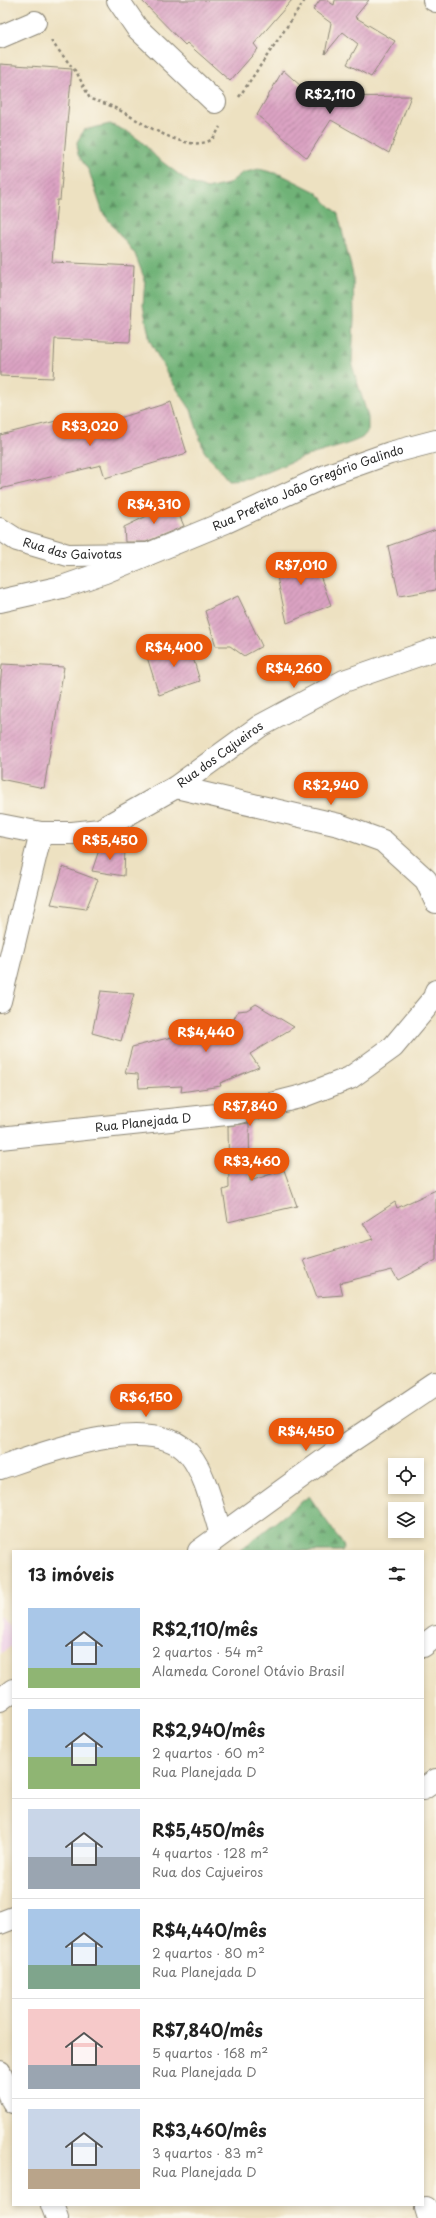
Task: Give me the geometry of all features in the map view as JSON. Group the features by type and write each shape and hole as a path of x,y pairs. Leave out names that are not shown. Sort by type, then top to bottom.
{"street":[{"path":"118,0 137,28 215,102"},
{"path":"0,37 35,22"},
{"name":"Rua Prefeito João Gregório Galindo","path":"0,600 62,587 226,522 328,475 390,453 436,441"},
{"name":"Rua das Gaivotas","path":"0,528 17,540 68,555 148,554"},
{"name":"Rua dos Cajueiros","path":"0,825 41,833 72,833 100,830 176,787 260,726 344,681 436,649"},
{"path":"176,787 339,825 384,841 426,880 436,902"},
{"path":"0,1001 41,833"},
{"name":"Rua Planejada D","path":"0,1138 236,1113 303,1096 350,1078 393,1047 434,998 436,991"},
{"path":"200,1550 338,1450 436,1384"},
{"path":"0,1468 62,1447 100,1438 138,1434 164,1438 181,1445 198,1466 221,1534"},
{"path":"424,1645 436,1636"},
{"path":"0,1700 12,1691"},
{"path":"424,1788 436,1780"},
{"path":"0,1923 12,1918"},
{"path":"52,2206 57,2218"}],"path":[{"path":"238,99 305,0"},
{"path":"35,22 77,73 90,99 110,106 177,140 197,144 214,138 222,125"}],"shaded area":[{"path":"0,1615 12,1629 12,1646 0,1654"}],"green space":[{"path":"110,124 128,132 142,142 157,158 189,182 207,189 228,184 242,173 259,169 282,175 316,192 338,214 353,275 354,317 352,365 368,417 368,431 362,438 301,458 258,476 228,480 204,451 191,410 169,377 150,341 143,305 145,280 135,254 103,213 89,171 78,155 77,142 84,130"},
{"path":"309,1496 344,1546 342,1550 240,1550"}],"building":[{"path":"141,0 292,0 254,44 258,49 230,81 187,43 185,45"},
{"path":"320,0 326,0 334,5 335,0 369,0 355,17 395,41 371,77 347,64 358,44 343,32 325,54 331,23 313,10"},
{"path":"0,64 72,69 60,200 57,200 52,262 134,266 130,342 55,339 53,378 0,376"},
{"path":"283,70 313,97 411,96 389,153 331,120 307,158 257,115"},
{"path":"171,402 187,453 105,478 101,465 0,489 0,435 68,418 71,433"},
{"path":"174,503 184,526 146,542 125,542 124,527"},
{"path":"436,529 436,590 399,596 388,546"},
{"path":"311,551 331,605 287,623 274,563"},
{"path":"238,596 262,646 244,656 230,646 216,646 205,611"},
{"path":"188,641 200,681 159,695 147,657"},
{"path":"2,664 64,667 44,788 0,779 0,688"},
{"path":"100,847 125,848 124,876 92,871"},
{"path":"63,867 98,880 86,909 51,904"},
{"path":"101,991 134,994 121,1041 92,1033"},
{"path":"256,1004 294,1027 250,1054 259,1067 220,1083 221,1086 181,1092 182,1086 139,1088 138,1074 125,1073 132,1047 232,1022 238,1011 247,1010"},
{"path":"249,1123 250,1181 284,1170 297,1206 228,1222 223,1190 229,1188 228,1126"},
{"path":"436,1190 436,1260 398,1280 392,1270 340,1283 343,1295 317,1297 303,1260 373,1239 363,1223 395,1202 397,1208"}]}
